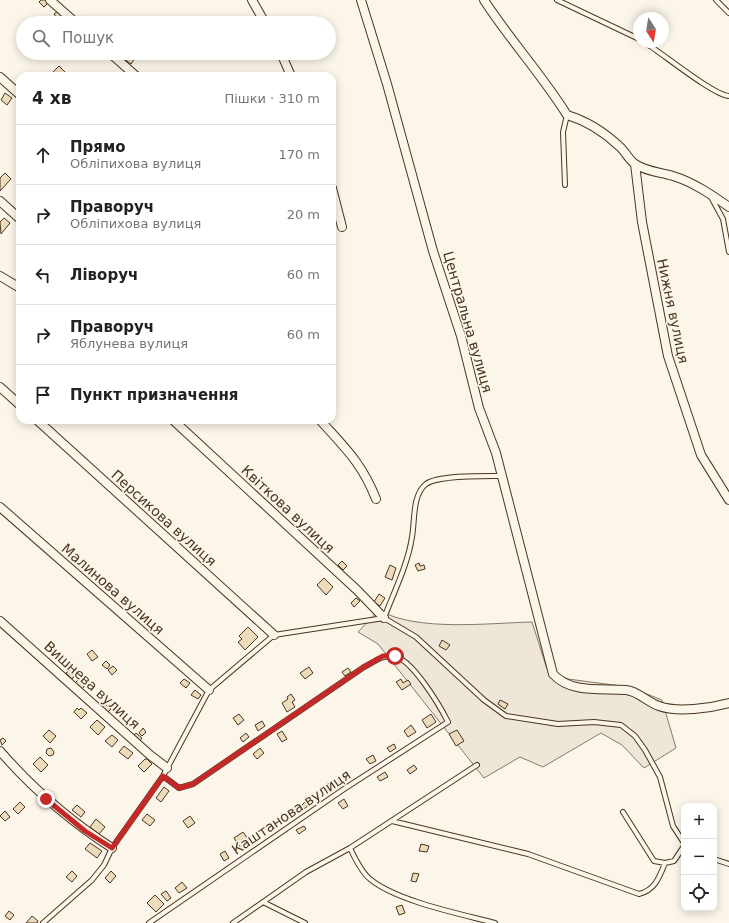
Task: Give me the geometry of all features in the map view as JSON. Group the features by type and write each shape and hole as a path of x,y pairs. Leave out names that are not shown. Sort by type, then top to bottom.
{"street":[{"path":"50,0 68,16"},
{"path":"252,0 261,16"},
{"name":"Центральна вулиця","path":"360,0 387,84 433,251 461,336 479,408 496,453 553,674 558,680 572,686 587,689 627,690 639,694 659,706 689,709 714,707 729,703"},
{"path":"484,0 502,27 553,94 567,115 601,131 620,146 635,164 653,172 674,176 709,193 729,208"},
{"path":"118,60 131,72"},
{"path":"284,60 289,72"},
{"path":"0,77 16,91"},
{"name":"Нижня вулиця","path":"635,164 642,222 668,356 701,455 729,500"},
{"path":"0,201 16,215"},
{"path":"336,204 342,227"},
{"path":"0,276 16,286"},
{"path":"0,387 16,401"},
{"name":"Персикова вулиця","path":"41,424 274,635"},
{"name":"Квіткова вулиця","path":"177,424 357,590 384,618"},
{"path":"324,424 357,460 369,480 376,499"},
{"name":"Малинова вулиця","path":"0,507 209,690"},
{"name":"Вишнева вулиця","path":"0,621 150,755 167,768"},
{"path":"0,751 46,799 85,831 112,848"}],"lane":[{"path":"557,0 633,36"},
{"path":"716,0 729,13"},
{"path":"655,48 712,90 722,96 729,96"},
{"path":"565,185 563,132 567,115"},
{"path":"709,193 723,219 729,252"},
{"path":"384,618 412,538 417,498 421,489 427,483 438,480 460,477 502,476"},
{"path":"43,923 78,890 92,880 104,865 112,848 163,776 209,690 274,635 384,618 416,637 484,700 506,716 558,724 594,722 621,724 635,736 660,777 674,826 682,839"},
{"name":"Каштанова вулиця","path":"149,923 344,789 448,722 436,700 412,668 395,656 383,656 364,667 193,784 179,788 163,776"},
{"path":"233,923 306,872 350,848 477,765"},
{"path":"623,812 654,861 665,863 674,861 681,850"},
{"path":"392,821 528,854 639,894 652,888 665,863"},
{"path":"350,848 368,878 380,886 437,908 494,923"},
{"path":"717,860 729,864"},
{"path":"263,902 305,923"}],"shaded area":[{"path":"379,610 394,617 432,624 453,625 532,622 547,669 568,679 629,687 662,700 676,748 644,768 622,745 601,733 543,767 520,757 484,778 378,644 358,632"}],"building":[{"path":"41,0 46,0 49,2 44,7 39,2"},
{"path":"58,11 62,15 56,16 54,14"},
{"path":"126,60 134,60 131,64"},
{"path":"59,66 65,72 53,72"},
{"path":"5,93 12,98 7,105 1,100"},
{"path":"5,173 11,179 0,191 0,178"},
{"path":"4,218 10,223 1,234 0,222"},
{"path":"342,561 347,566 343,570 338,565"},
{"path":"419,563 420,566 424,565 425,569 418,571 415,565"},
{"path":"390,565 396,568 392,580 385,577"},
{"path":"324,578 333,587 326,595 317,585"},
{"path":"379,594 385,598 380,606 374,602"},
{"path":"356,598 360,601 354,607 351,603"},
{"path":"248,627 258,637 245,650 238,642 242,639 239,636"},
{"path":"442,640 450,645 446,650 439,646"},
{"path":"92,650 98,657 92,661 87,654"},
{"path":"106,661 110,665 107,669 102,665"},
{"path":"113,666 117,670 112,675 108,670"},
{"path":"309,667 313,673 305,679 300,673"},
{"path":"72,668 77,673 72,679 66,673"},
{"path":"348,668 351,672 345,676 342,672"},
{"path":"79,679 85,685 82,689 75,683"},
{"path":"184,679 190,683 186,688 180,683"},
{"path":"401,679 403,683 408,680 411,684 402,690 396,682"},
{"path":"195,690 201,695 198,699 191,695"},
{"path":"291,694 295,700 292,702 295,707 287,712 282,703 288,699 287,697"},
{"path":"500,700 508,704 505,709 498,704"},
{"path":"104,703 111,709 106,714 99,708"},
{"path":"77,708 79,710 81,708 87,713 81,719 74,712"},
{"path":"239,714 244,720 238,725 233,718"},
{"path":"431,714 436,722 427,728 422,720"},
{"path":"97,720 105,727 98,735 90,727"},
{"path":"262,721 265,726 258,731 255,725"},
{"path":"411,725 416,732 408,737 404,731"},
{"path":"143,728 146,732 142,736 139,733"},
{"path":"49,730 56,736 50,743 43,736"},
{"path":"457,730 464,741 456,746 449,734"},
{"path":"282,731 287,739 282,742 277,734"},
{"path":"136,733 142,738 139,742 132,737"},
{"path":"246,733 249,737 243,742 240,738"},
{"path":"112,735 118,740 112,747 105,741"},
{"path":"3,738 6,741 2,745 0,740"},
{"path":"394,744 396,748 390,752 387,748"},
{"path":"124,746 133,753 128,759 119,752"},
{"path":"51,748 54,752 53,755 49,756 46,753 47,749"},
{"path":"260,748 264,753 257,759 253,754"},
{"path":"373,755 376,761 370,764 366,759"},
{"path":"40,757 48,765 41,772 33,764"},
{"path":"145,759 152,764 144,772 138,766"},
{"path":"414,765 417,769 410,774 407,770"},
{"path":"385,772 388,777 380,781 377,777"},
{"path":"328,783 332,789 327,793 323,787"},
{"path":"164,787 169,791 161,802 156,798"},
{"path":"344,799 348,806 343,809 338,803"},
{"path":"307,800 310,804 304,809 301,806"},
{"path":"20,802 25,807 18,814 13,809"},
{"path":"77,805 85,812 81,817 72,810"},
{"path":"5,811 10,817 5,821 0,816"},
{"path":"147,814 155,820 150,826 142,820"},
{"path":"190,816 195,823 188,828 183,821"},
{"path":"96,819 105,827 99,834 90,827"},
{"path":"273,822 276,828 269,832 266,826"},
{"path":"304,826 306,829 299,834 296,830"},
{"path":"243,832 251,843 242,850 234,838"},
{"path":"90,843 102,851 97,858 85,849"},
{"path":"421,844 429,846 427,852 419,851"},
{"path":"225,851 229,858 224,861 220,854"},
{"path":"72,871 77,876 72,882 66,877"},
{"path":"111,871 116,876 110,883 105,878"},
{"path":"413,873 419,874 416,882 411,881"},
{"path":"182,882 187,888 179,893 175,888"},
{"path":"166,891 171,898 167,901 161,894"},
{"path":"155,895 164,904 156,912 147,903"},
{"path":"402,905 405,913 399,915 396,907"},
{"path":"9,911 14,915 10,920 5,916"},
{"path":"32,916 38,921 37,923 26,923"}],"route":[{"path":"46,799 85,831 112,848 163,776 179,788 193,784 364,667 383,656 395,656"}]}
